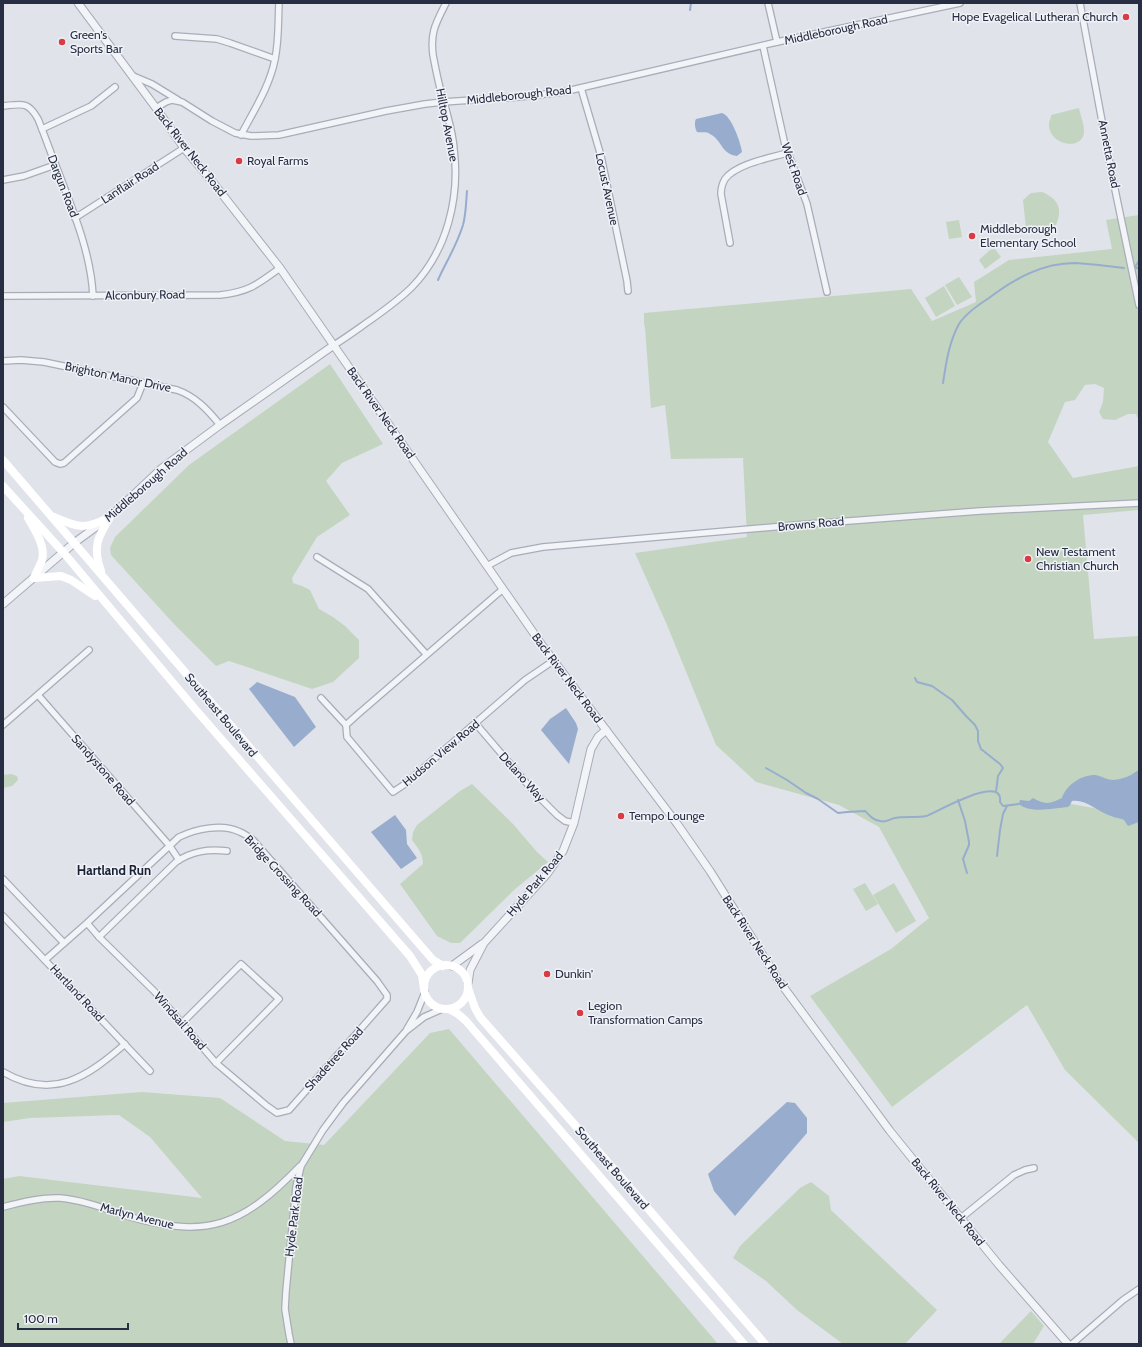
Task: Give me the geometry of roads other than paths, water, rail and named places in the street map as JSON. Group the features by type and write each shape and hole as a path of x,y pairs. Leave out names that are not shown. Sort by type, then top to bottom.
{"main road":[{"name":"Southeast Boulevard","path":"3,460 433,960 442,966"},
{"name":"Southeast Boulevard","path":"3,486 63,552 104,602 410,956 422,975 424,990"},
{"path":"21,506 36,534 43,553 42,561 34,578 61,576 72,580 104,602"},
{"path":"51,516 76,526 93,525 110,516"},
{"path":"104,579 97,560 96,545 110,516"},
{"path":"442,966 452,966 461,971 465,976 468,985 466,998 455,1007 445,1009 434,1005 428,1000 424,990 427,976 434,969 442,966"},
{"name":"Southeast Boulevard","path":"468,985 475,1008 480,1017 625,1182 764,1344"},
{"name":"Southeast Boulevard","path":"445,1009 458,1014 466,1021 744,1344"}],"street":[{"name":"Back River Neck Road","path":"78,3 184,148 280,268 553,661 686,836 710,871 779,981 890,1131 1004,1271 1068,1344"},
{"path":"241,134 265,90 276,59 279,3"},
{"name":"Hilltop Avenue","path":"334,345 403,296 424,272 441,244 453,206 456,170 454,148 431,42 433,30 446,3"},
{"path":"768,3 777,42"},
{"name":"Middleborough Road","path":"131,75 152,84 227,130 251,136 279,135 386,111 443,102 546,94 581,88 777,42 960,3"},
{"name":"Annetta Road","path":"1080,3 1139,305"},
{"path":"175,36 217,39 276,59"},
{"name":"West Road","path":"763,46 787,152 806,204 827,292"},
{"path":"42,128 91,106 115,87"},
{"name":"Locust Avenue","path":"581,88 601,156 628,291"},
{"path":"156,108 172,100 182,102"},
{"name":"Dargun Road","path":"3,106 16,104 28,106 33,110 42,128 76,218 93,286 93,296"},
{"name":"Lanflair Road","path":"76,218 184,148"},
{"path":"730,243 721,194 721,187 725,179 736,170 787,152"},
{"path":"3,180 24,176 55,165"},
{"name":"Alconbury Road","path":"3,296 220,295 235,293 252,288 280,268"},
{"name":"Middleborough Road","path":"3,604 63,552 110,516 162,468 220,424 334,345"},
{"name":"Brighton Manor Drive","path":"3,361 21,360 44,362 142,383 166,386 183,392 207,409 220,424"},
{"path":"3,406 55,462 60,464 64,463 137,398 142,383"},
{"name":"Browns Road","path":"487,566 511,553 543,548 804,524 980,511 1139,503"},
{"path":"317,557 368,589 426,654"},
{"path":"346,726 426,654 503,589"},
{"path":"3,725 89,650"},
{"name":"Hudson View Road","path":"321,698 346,726 347,737 393,792 405,784 476,724 525,680 553,661"},
{"name":"Sandystone Road","path":"38,696 169,845 179,860"},
{"name":"Delano Way","path":"476,724 557,815 565,821 574,823"},
{"name":"Hyde Park Road","path":"452,966 484,943 558,861 569,840 591,749 598,737 606,730"},
{"name":"Bridge Crossing Road","path":"45,960 87,924 179,837 202,829 226,828 239,831 253,840 384,989 387,999"},
{"path":"98,937 179,860 190,854 202,851 227,851"},
{"path":"3,879 64,943"},
{"name":"Hartland Road","path":"3,916 150,1071"},
{"name":"Windsail Road","path":"87,924 98,937 155,992 216,1063 277,1113"},
{"name":"Hyde Park Road","path":"468,985 470,970 484,943"},
{"path":"182,1023 241,964 279,999 216,1063"},
{"name":"Hyde Park Road","path":"406,1031 417,1012 424,990"},
{"name":"Shadetree Road","path":"277,1113 289,1110 387,999"},
{"name":"Hyde Park Road","path":"292,1344 285,1309 296,1187 301,1166 323,1130 343,1103 406,1031 424,1017 445,1009"},
{"path":"3,1072 19,1080 46,1086 78,1079 103,1063 125,1044"},
{"name":"Marlyn Avenue","path":"3,1207 47,1198 68,1199 159,1224 183,1227 204,1226 225,1222 252,1210 301,1166"},
{"path":"961,1218 1014,1175 1034,1168"},
{"path":"1072,1344 1123,1300 1139,1290"}],"water":[{"path":"722,113 729,119 738,136 742,152 737,156 728,153 714,137 708,133 697,132 695,124 696,119"},
{"path":"257,682 295,697 316,727 294,747 249,689"},
{"path":"566,708 576,723 578,729 569,764 541,730 550,719"},
{"path":"1139,770 1139,822 1128,826 1124,820 1106,814 1082,802 1072,801 1068,807 1043,810 1029,809 1019,804 1020,800 1029,801 1033,798 1044,803 1058,800 1062,798 1064,793 1071,785 1079,779 1090,775 1115,780 1129,776"},
{"path":"395,815 406,830 407,844 417,858 401,869 371,832"},
{"path":"787,1102 795,1103 807,1118 807,1133 735,1216 714,1191 708,1174"}],"waterway":[{"path":"690,10 691,3"},
{"path":"438,280 461,232 465,213 467,191"},
{"path":"1139,261 1135,267 1139,269"},
{"path":"943,383 950,345 959,324 972,310 1008,285 1029,273 1063,264 1081,263 1124,268"},
{"path":"915,678 917,682 932,686 952,700 975,725 978,731 978,741 981,749 1003,768 998,776 996,792"},
{"path":"766,768 818,799 838,813 865,811 873,819 882,821 899,817 926,816 968,797 991,791 998,794 1000,802 1003,806 1019,804"},
{"path":"958,800 965,821 969,842 963,859 967,873"},
{"path":"997,856 1003,814 1007,806"}],"place":[{"name":"Hope Evagelical Lutheran Church","path":"1126,17"},
{"name":"Green's Sports Bar","path":"62,42"},
{"name":"Royal Farms","path":"239,161"},
{"name":"Middleborough Elementary School","path":"972,236"},
{"name":"New Testament Christian Church","path":"1028,559"},
{"name":"Tempo Lounge","path":"621,816"},
{"name":"Dunkin'","path":"547,974"},
{"name":"Legion Transformation Camps","path":"580,1013"}],"district":[{"name":"Hartland Run","path":"114,870"}]}
